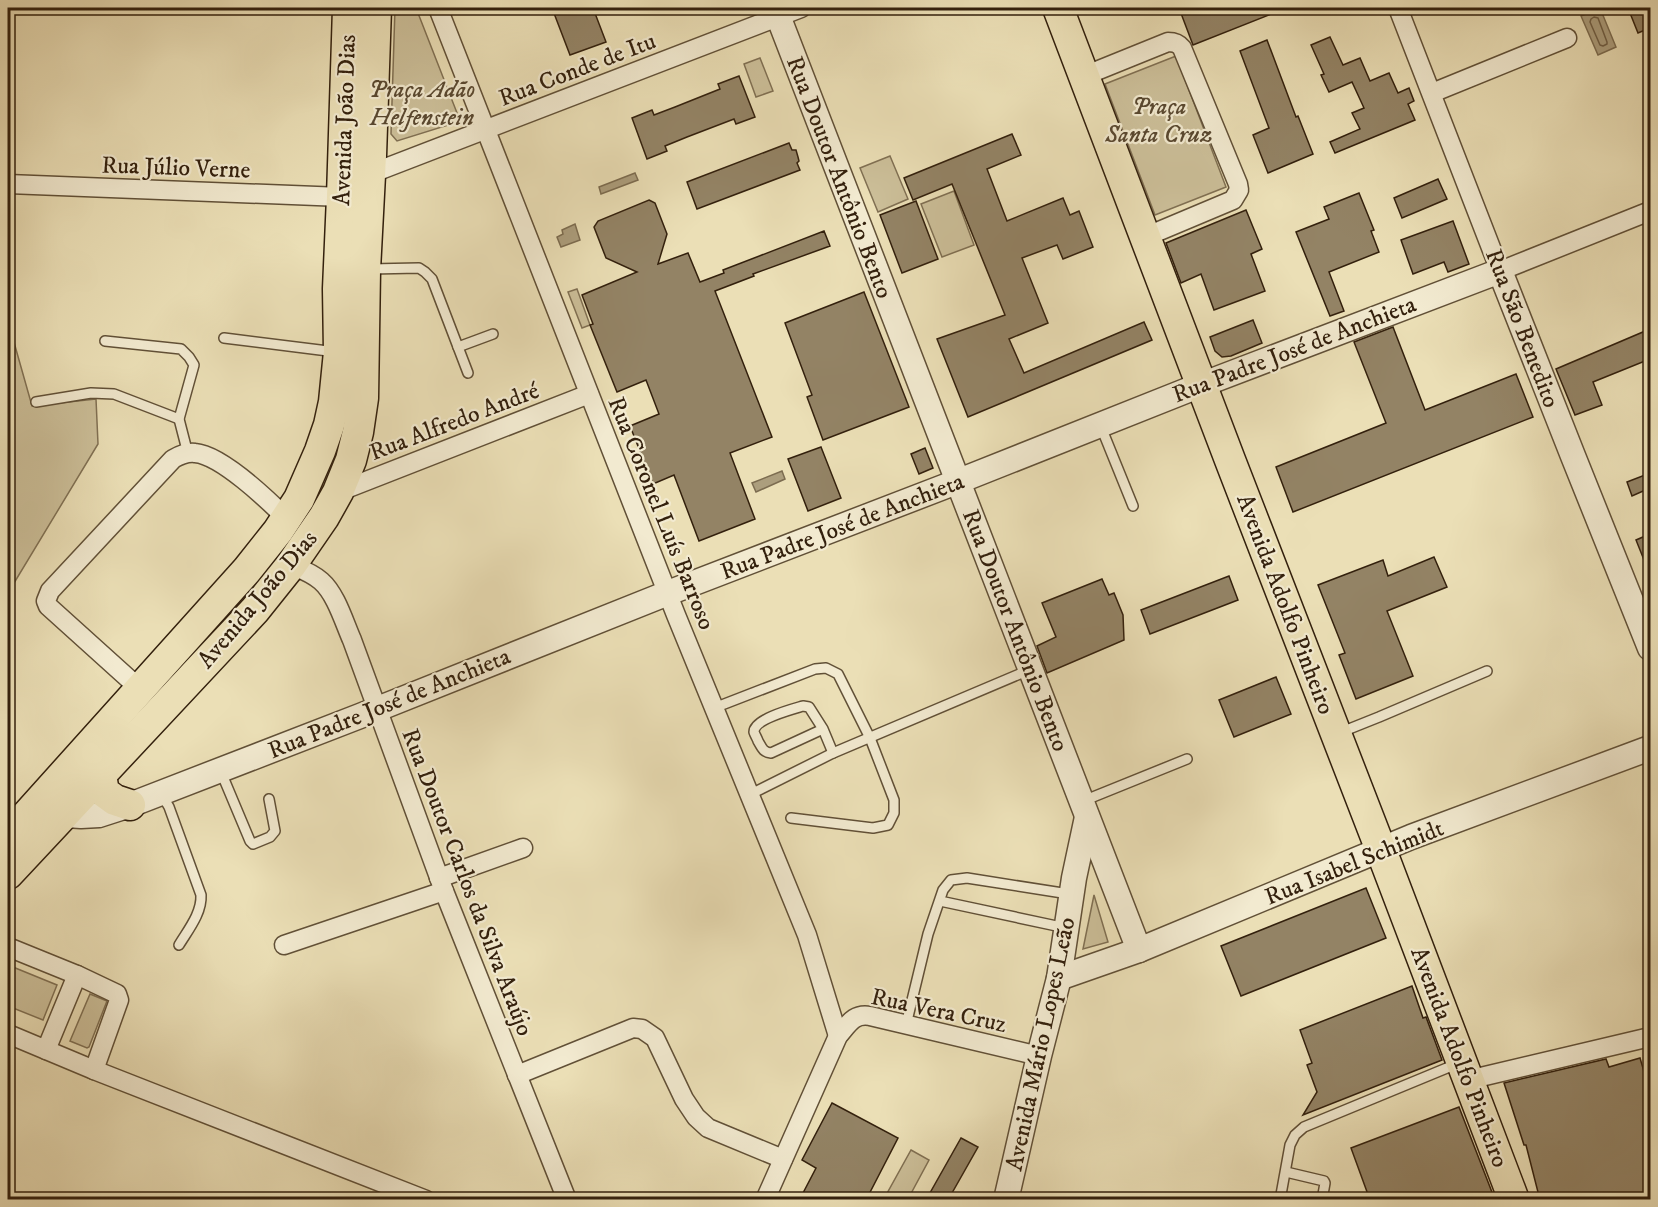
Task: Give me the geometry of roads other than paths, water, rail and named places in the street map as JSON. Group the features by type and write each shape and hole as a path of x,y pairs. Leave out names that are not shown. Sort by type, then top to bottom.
{"main road":[{"name":"Avenida João Dias","path":"8,836 247,570 286,519 310,477 329,425 334,402 339,352 338,289 348,8"},
{"name":"Avenida João Dias","path":"8,874 255,610 291,565 338,492 351,460 363,398 365,270 376,8"},
{"name":"Avenida Adolfo Pinheiro","path":"1058,8 1514,1200"},
{"path":"100,775 104,792 115,800 130,805"}],"street":[{"name":"Rua Coronel Luís Barroso","path":"438,8 668,593 807,935 838,1036"},
{"name":"Rua Conde de Itu","path":"370,174 486,130 777,12 801,8"},
{"name":"Rua São Benedito","path":"1398,8 1650,648"},
{"name":"Rua Doutor Antônio Bento","path":"777,12 1139,950"},
{"path":"1432,93 1567,38"},
{"path":"1084,76 1168,42 1178,44 1182,48 1238,184 1239,190 1233,200 1145,237"},
{"name":"Rua Júlio Verne","path":"8,184 342,197"},
{"name":"Rua Padre José de Anchieta","path":"28,812 81,816 99,814 130,805 1650,211"},
{"name":"Rua Alfredo André","path":"338,492 589,394"},
{"path":"140,690 48,606 46,601 50,591 173,459 182,454 204,455 230,469 286,519"},
{"name":"Rua Doutor Carlos da Silva Araújo","path":"291,565 312,574 326,586 338,607 441,884 567,1200"},
{"name":"Rua Isabel Schimidt","path":"1059,978 1139,950 1381,850 1650,748"},
{"name":"Avenida Mário Lopes Leão","path":"1006,1200 1059,978 1084,809"},
{"path":"284,945 441,884 522,848"},
{"path":"8,947 77,975 119,996 94,1070"},
{"path":"46,1050 77,975"},
{"name":"Rua Vera Cruz","path":"838,1036 852,1019 862,1014 1039,1056"},
{"path":"517,1075 633,1029 642,1029 656,1038 684,1099 701,1123 783,1159"},
{"path":"8,1034 387,1192 426,1200"},
{"path":"765,1200 838,1036"},
{"path":"1464,1071 1650,1037"}],"lane":[{"path":"365,270 419,268 425,272 432,279 468,373"},
{"path":"458,347 493,334"},
{"path":"224,338 339,352"},
{"path":"105,341 182,349 189,357 194,364 179,419 188,454"},
{"path":"36,402 91,393 114,394 179,419"},
{"path":"1100,425 1133,506"},
{"path":"714,708 815,669 826,668 838,674 870,738 894,800 894,813 888,825 873,828 791,818"},
{"path":"749,795 833,753 1031,669"},
{"path":"1336,734 1487,671"},
{"path":"823,729 771,753 762,749 754,732 756,726 763,720 803,706 809,707 823,729 833,753"},
{"path":"1084,809 1187,759"},
{"path":"220,770 253,844 270,837 274,831 269,799"},
{"path":"161,793 169,807 201,895 200,906 179,945"},
{"path":"906,1025 928,934 943,890 951,880 967,878 1072,894"},
{"path":"940,901 1066,928"},
{"path":"1280,1200 1290,1145 1294,1135 1304,1127 1464,1071"},
{"path":"1286,1172 1324,1180 1322,1200"}],"water":[{"path":"1600,8 1616,47 1598,55 1581,16"},
{"path":"635,173 638,180 601,194 599,187"},
{"path":"575,224 580,240 561,247 557,237 563,234 562,230"},
{"path":"782,471 785,479 756,492 752,483"}],"park label":[{"name":"Praça Adão Helfenstein","path":"422,103"},
{"name":"Praça Santa Cruz","path":"1159,120"}]}
